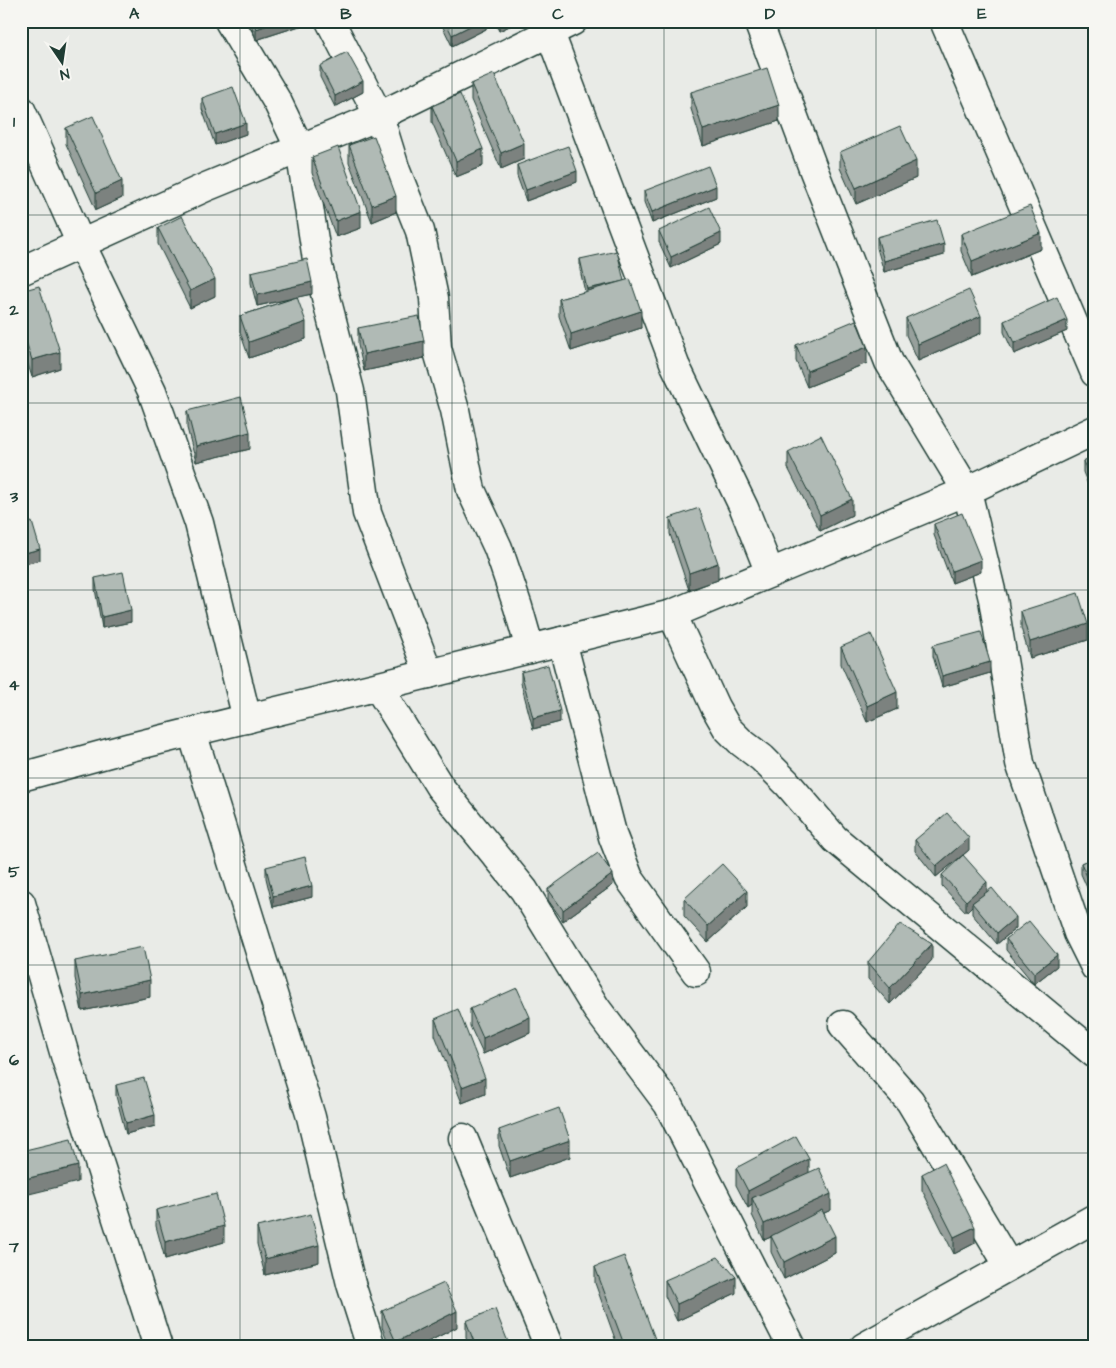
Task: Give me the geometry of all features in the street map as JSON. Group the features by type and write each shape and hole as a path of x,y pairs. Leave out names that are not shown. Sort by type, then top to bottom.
{"street":[{"path":"229,21 278,103 300,149 318,266 350,391 367,513 429,674"},
{"path":"330,21 379,116 396,170 420,231 434,298 438,348 455,410 471,490 498,548 530,650"},
{"path":"758,21 814,171 889,362 967,491 993,599 1020,763 1078,933 1095,967"},
{"path":"944,21 1095,373"},
{"path":"21,271 206,187 379,116 556,25 675,365 744,508 770,573"},
{"path":"21,110 81,244 152,391 198,523 247,719"},
{"path":"21,777 192,732 672,614 967,491 1095,430"},
{"path":"672,614 715,707 727,728 741,742 762,758 787,783 835,839 1095,1054"},
{"path":"562,641 613,837 629,878 696,972"},
{"path":"378,687 440,786 524,890 596,1008 668,1104 792,1347"},
{"path":"192,732 311,1117 351,1284 371,1347"},
{"path":"21,903 66,1059 158,1347"},
{"path":"843,1025 910,1102 1009,1266"},
{"path":"463,1138 549,1347"},
{"path":"864,1347 1095,1218"}],"building":[{"path":"253,21 280,21 256,29"},
{"path":"445,21 480,21 452,35"},
{"path":"347,52 363,81 335,96 320,66"},
{"path":"767,68 779,105 703,130 691,92"},
{"path":"494,74 524,143 501,153 471,84"},
{"path":"233,87 246,123 215,134 202,98"},
{"path":"460,94 483,149 456,161 432,106"},
{"path":"93,116 122,181 96,193 66,128"},
{"path":"900,126 916,161 856,188 840,152"},
{"path":"374,136 396,196 372,205 349,145"},
{"path":"568,146 577,171 526,190 517,165"},
{"path":"338,147 361,211 336,221 312,157"},
{"path":"708,166 716,186 652,212 644,191"},
{"path":"1030,206 1041,233 972,261 961,234"},
{"path":"709,207 721,233 671,257 659,231"},
{"path":"182,216 215,279 190,291 158,228"},
{"path":"937,220 944,244 884,261 877,237"},
{"path":"617,251 624,281 587,289 580,259"},
{"path":"307,259 312,282 257,295 251,272"},
{"path":"630,279 641,311 571,334 559,299"},
{"path":"39,286 60,352 32,360 21,326 21,291"},
{"path":"969,290 981,316 918,344 906,318"},
{"path":"297,297 306,322 249,342 240,316"},
{"path":"1057,297 1067,320 1014,343 1004,321"},
{"path":"419,316 424,341 364,354 358,328"},
{"path":"856,320 867,347 807,371 796,345"},
{"path":"241,397 250,432 196,446 187,411"},
{"path":"821,435 852,499 820,515 788,452"},
{"path":"1095,456 1095,492 1083,461"},
{"path":"24,485 29,509 21,510 21,486"},
{"path":"699,508 718,563 689,573 670,518"},
{"path":"962,513 981,560 952,571 934,524"},
{"path":"32,522 40,549 21,554 21,525"},
{"path":"123,572 131,610 102,617 95,578"},
{"path":"1078,593 1088,624 1030,642 1021,611"},
{"path":"981,632 990,662 942,676 933,645"},
{"path":"871,634 897,692 867,706 841,647"},
{"path":"548,665 560,711 533,718 521,672"},
{"path":"947,813 969,838 936,866 915,840"},
{"path":"598,853 613,874 563,910 548,889"},
{"path":"963,855 987,882 966,901 942,875"},
{"path":"305,857 312,886 273,896 266,867"},
{"path":"1095,857 1095,887 1092,888 1081,863"},
{"path":"722,864 747,891 708,926 684,899"},
{"path":"992,888 1016,917 997,933 972,903"},
{"path":"1029,921 1057,955 1034,973 1006,939"},
{"path":"900,924 932,944 890,988 868,962"},
{"path":"143,947 150,980 82,995 75,961"},
{"path":"517,988 530,1017 483,1038 470,1009"},
{"path":"458,1009 485,1078 462,1087 435,1019"},
{"path":"144,1078 155,1115 126,1123 116,1085"},
{"path":"559,1108 570,1140 510,1161 499,1130"},
{"path":"796,1136 809,1159 748,1191 736,1168"},
{"path":"71,1139 78,1166 21,1180 21,1151"},
{"path":"943,1163 975,1227 954,1237 922,1174"},
{"path":"819,1168 831,1194 764,1224 752,1198"},
{"path":"216,1194 224,1226 165,1242 156,1210"},
{"path":"822,1210 835,1236 784,1262 771,1236"},
{"path":"311,1214 319,1245 265,1259 257,1227"},
{"path":"624,1256 658,1347 625,1347 595,1267"},
{"path":"718,1257 736,1277 677,1304 665,1280"},
{"path":"444,1283 457,1311 396,1342 382,1311"},
{"path":"495,1309 510,1347 476,1347 466,1321"}]}
